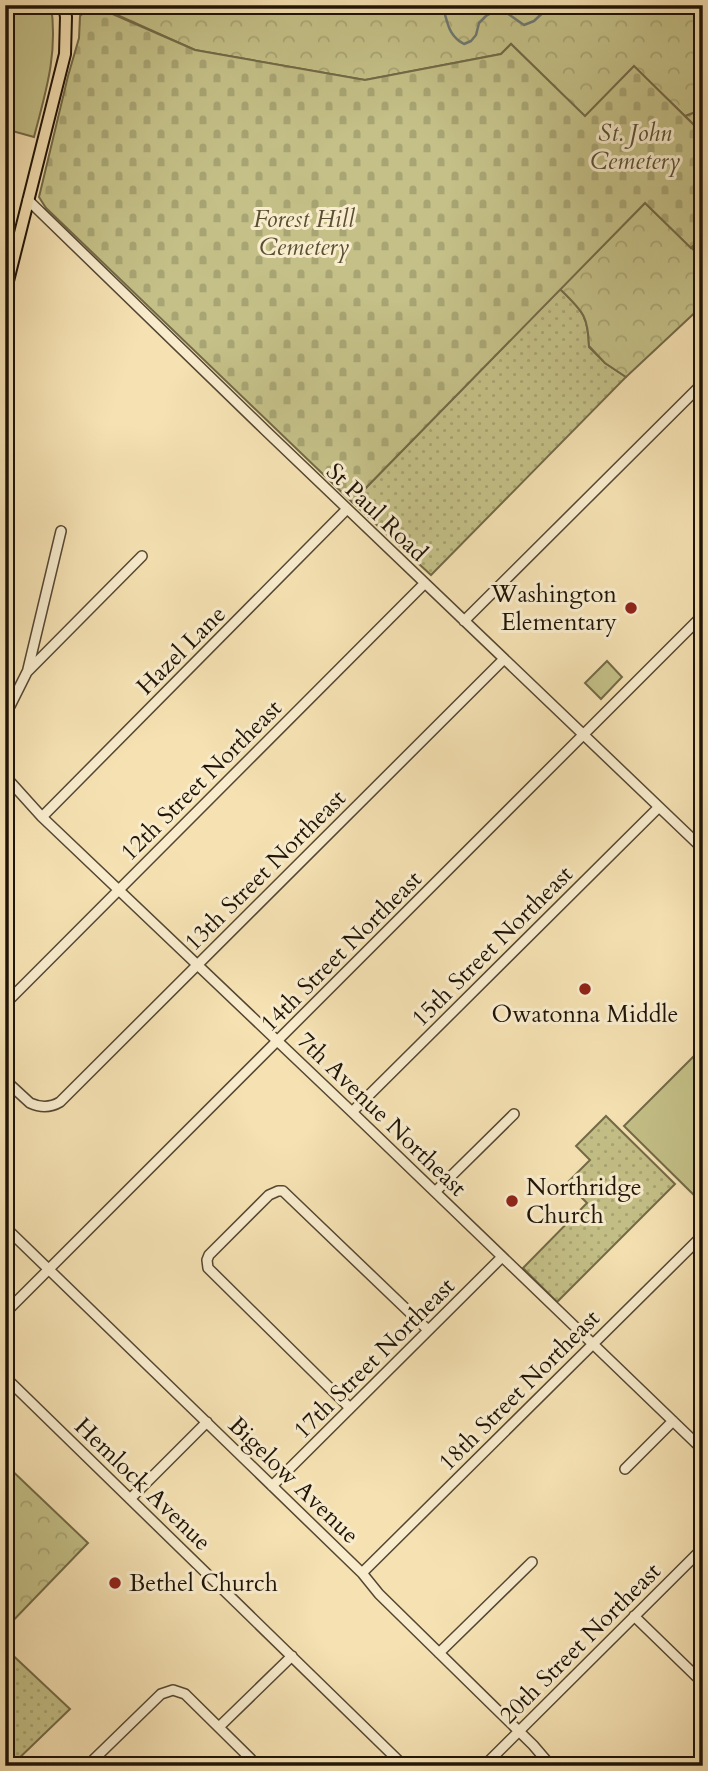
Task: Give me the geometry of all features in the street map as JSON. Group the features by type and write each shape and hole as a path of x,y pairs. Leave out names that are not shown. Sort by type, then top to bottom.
{"main road":[{"path":"5,293 65,54 64,5"}],"street":[{"name":"St Paul Road","path":"28,200 703,849"},
{"path":"464,621 703,383"},
{"name":"Hazel Lane","path":"41,817 347,509"},
{"path":"5,711 27,671 61,531"},
{"path":"27,671 142,556"},
{"name":"12th Street Northeast","path":"5,1004 425,583"},
{"name":"14th Street Northeast","path":"5,1313 703,615"},
{"name":"13th Street Northeast","path":"5,1080 30,1103 41,1107 60,1102 504,659"},
{"name":"7th Avenue Northeast","path":"5,776 41,817 703,1450"},
{"name":"15th Street Northeast","path":"352,1112 659,807"},
{"path":"435,1192 514,1114"},
{"path":"350,1408 210,1272 207,1263 209,1255 270,1195 283,1191 428,1331"},
{"name":"Bigelow Avenue","path":"5,1227 362,1573 379,1594 519,1731 551,1766"},
{"name":"18th Street Northeast","path":"362,1573 703,1235"},
{"name":"17th Street Northeast","path":"272,1486 502,1257"},
{"name":"Hemlock Avenue","path":"5,1377 404,1766"},
{"path":"625,1469 673,1421"},
{"path":"130,1499 207,1422"},
{"name":"20th Street Northeast","path":"484,1766 703,1548"},
{"path":"439,1653 532,1562"},
{"path":"634,1616 703,1683"},
{"path":"219,1727 292,1656"},
{"path":"87,1766 161,1694 173,1690 185,1694 253,1764"}],"green space":[{"path":"5,5 51,5 52,56 34,137 5,129"},
{"name":"Forest Hill Cemetery","path":"92,5 195,50 365,80 501,54 511,44 585,116 634,66 703,134 703,236 691,248 645,203 352,502 46,208 39,197 79,38 80,16"},
{"path":"95,5 488,5 524,8 527,5 703,5 703,109 685,116 634,67 585,117 511,44 501,54 365,80 195,50"},
{"path":"703,109 703,134 685,116"},
{"path":"645,203 703,259 703,305 626,377 605,363 589,346 587,327 582,314 560,289"},
{"path":"560,289 574,303 585,320 589,347 605,363 626,377 431,575 352,502"},
{"path":"607,661 622,677 601,699 585,683"},
{"path":"703,1047 703,1204 624,1126"},
{"path":"606,1116 675,1184 557,1302 523,1268 587,1203 567,1183 590,1160 576,1146"},
{"path":"5,1464 88,1543 5,1629"},
{"path":"5,1648 70,1709 11,1766 5,1766"}],"waterway":[{"path":"442,5 451,32 464,44 471,41 476,35 479,23 493,12 504,11 524,25 534,21 551,5"}],"place":[{"name":"Washington Elementary","path":"631,608"},
{"name":"Owatonna Middle","path":"585,989"},
{"name":"Northridge Church","path":"512,1201"},
{"name":"Bethel Church","path":"115,1583"}],"park label":[{"name":"St. John Cemetery","path":"635,147"}]}
